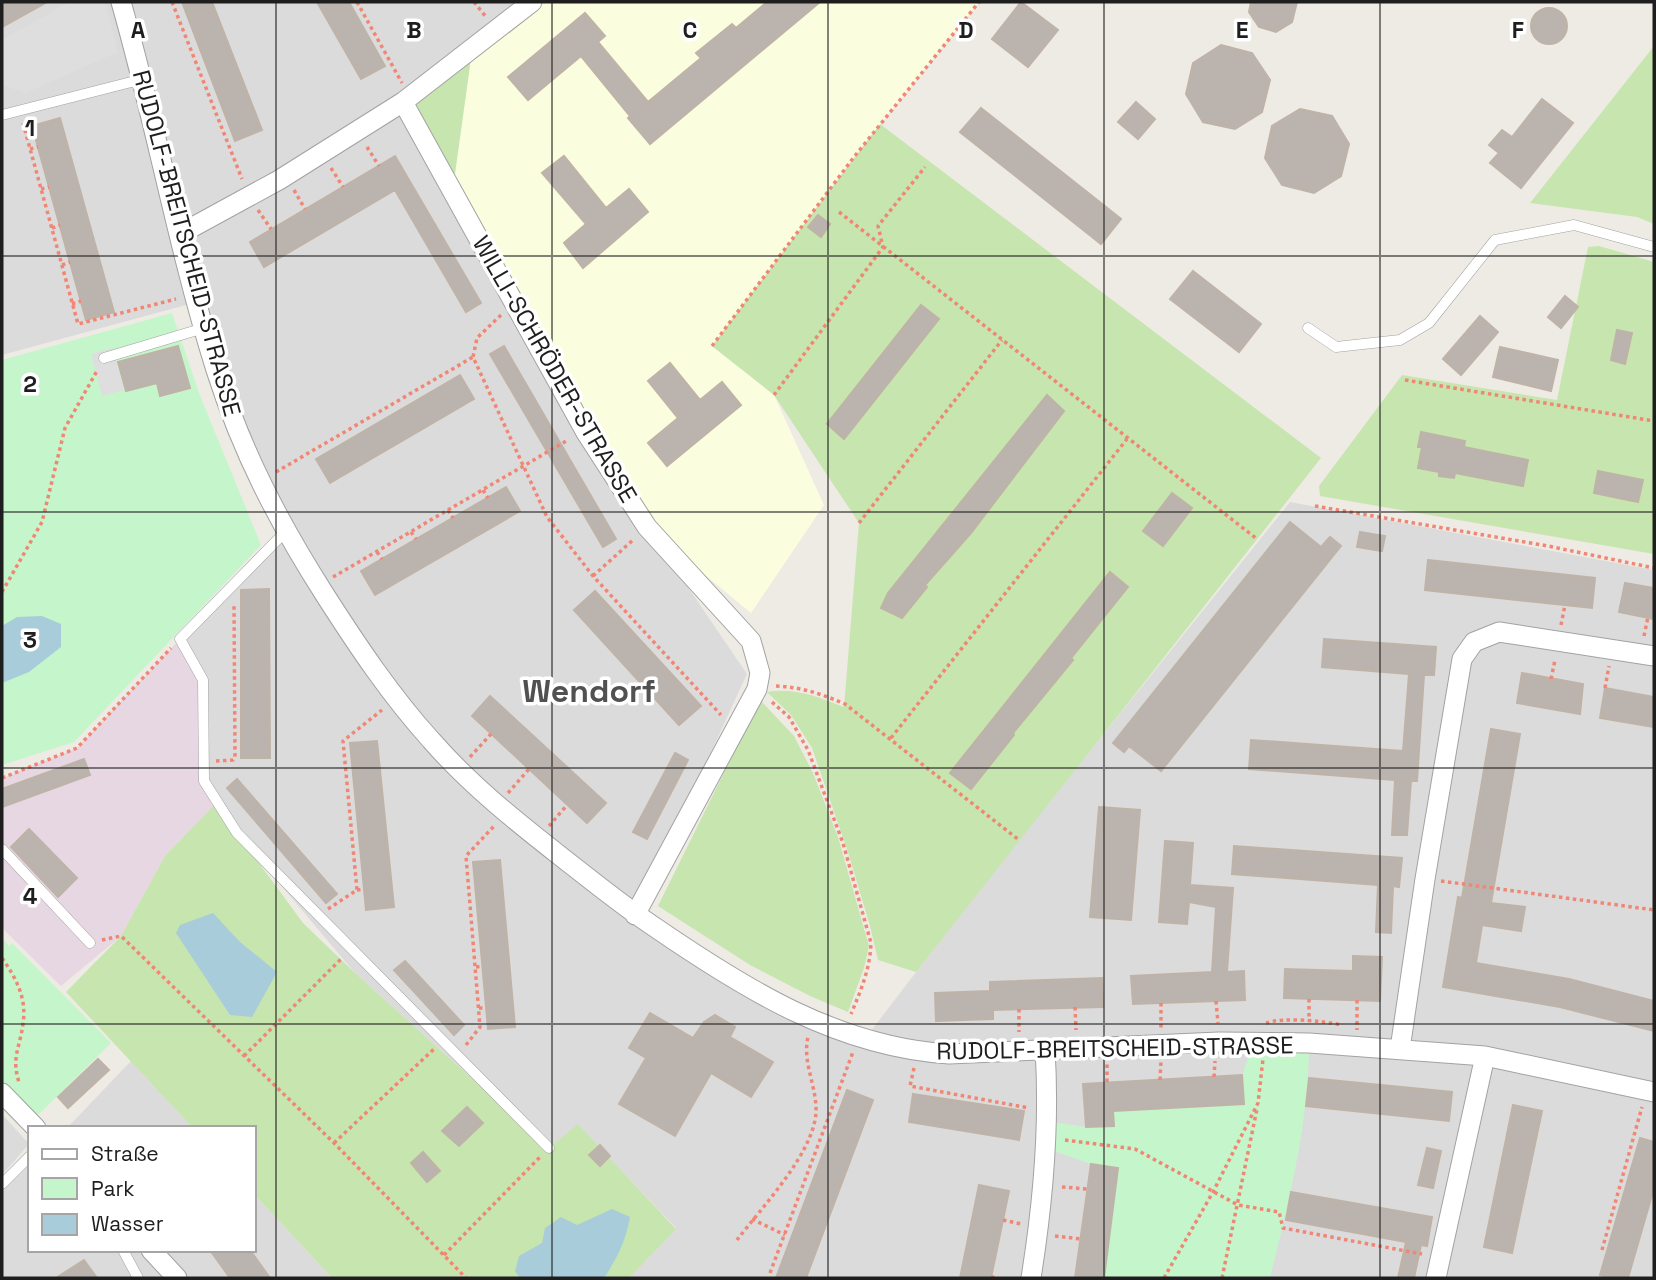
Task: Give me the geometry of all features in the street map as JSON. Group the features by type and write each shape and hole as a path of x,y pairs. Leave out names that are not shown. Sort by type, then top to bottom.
{"street":[{"name":"RUDOLF-BREITSCHEID-STRASSE","path":"121,2 143,79 204,328 231,414 259,481 286,531 351,635 431,741 502,809 635,915 740,984 813,1020 851,1035 916,1052 948,1054 1265,1042 1399,1049 1485,1056 1651,1091"},
{"path":"180,234 285,176 406,99 532,2"},
{"name":"WILLI-SCHRÖDER-STRASSE","path":"406,99 585,431 647,527 751,641 761,673 757,689"},
{"path":"1399,1049 1462,659 1474,642 1499,632 1654,656"},
{"path":"635,915 757,689"},
{"path":"1031,1278 1043,1185 1045,1050"},
{"path":"1436,1278 1485,1056"},
{"path":"2,1093 34,1126"},
{"path":"153,1252 177,1278"}],"lane":[{"path":"2,115 143,79"},
{"path":"1308,328 1336,347 1401,340 1429,323 1495,240 1574,225 1654,247"},
{"path":"104,358 204,328"},
{"path":"286,531 180,639 203,680 204,781 237,833 549,1148"},
{"path":"2,849 90,943"},
{"path":"2,1184 28,1158"},
{"path":"124,1252 138,1278"}],"path":[{"path":"712,346 862,147 979,2"},
{"path":"182,3 173,4 248,196 271,229"},
{"path":"353,8 357,3 406,99"},
{"path":"373,45 379,42"},
{"path":"190,46 198,43"},
{"path":"204,83 212,80"},
{"path":"20,110 78,324 195,294"},
{"path":"220,123 228,120"},
{"path":"30,149 37,146"},
{"path":"774,395 883,247 878,226 925,167"},
{"path":"41,189 49,187"},
{"path":"839,212 1256,539"},
{"path":"52,228 60,225"},
{"path":"62,265 70,262"},
{"path":"72,304 81,301"},
{"path":"515,301 477,338 473,357 547,517 593,576 734,729"},
{"path":"859,523 1002,340"},
{"path":"259,481 473,357"},
{"path":"2,592 42,522 65,428 104,358"},
{"path":"436,378 441,386"},
{"path":"1405,380 1654,421"},
{"path":"401,398 406,407"},
{"path":"364,420 369,428"},
{"path":"319,585 585,431"},
{"path":"891,738 1127,439"},
{"path":"327,442 332,450"},
{"path":"483,490 488,498"},
{"path":"1315,506 1548,546 1654,568"},
{"path":"449,510 453,518"},
{"path":"593,576 647,527"},
{"path":"411,532 416,539"},
{"path":"377,552 382,559"},
{"path":"203,763 233,760 234,583"},
{"path":"611,609 618,603"},
{"path":"234,611 241,611"},
{"path":"2,778 77,748 180,639"},
{"path":"646,647 653,641"},
{"path":"235,650 241,650"},
{"path":"681,685 688,679"},
{"path":"757,689 766,686 796,687 820,693 845,704 1019,840"},
{"path":"757,689 789,717 808,750 843,843 871,943 871,959 832,1112 771,1273"},
{"path":"235,695 241,695"},
{"path":"357,890 343,741 396,698"},
{"path":"459,769 491,734"},
{"path":"235,737 242,737"},
{"path":"345,766 352,765"},
{"path":"458,1055 481,1027 466,856 529,769"},
{"path":"538,838 567,805"},
{"path":"349,806 356,806"},
{"path":"353,848 360,847"},
{"path":"1425,879 1654,910"},
{"path":"468,884 475,883"},
{"path":"317,916 357,890 364,889"},
{"path":"472,926 479,925"},
{"path":"90,943 121,936 334,1143 466,1278"},
{"path":"244,1056 350,950"},
{"path":"2,958 15,977 24,1002 23,1023 14,1068 20,1085"},
{"path":"475,967 483,966"},
{"path":"1309,999 1309,1022"},
{"path":"1357,1000 1357,1030"},
{"path":"1216,1001 1218,1028"},
{"path":"479,1008 486,1007"},
{"path":"1019,1009 1020,1051"},
{"path":"737,1240 802,1155 813,1129 816,1110 805,1048 813,1020"},
{"path":"334,1143 444,1040"},
{"path":"1222,1278 1258,1103 1265,1042"},
{"path":"916,1052 910,1086 996,1105 1046,1111"},
{"path":"1602,1250 1651,1091"},
{"path":"941,1098 943,1092"},
{"path":"1164,1278 1213,1192 1258,1103"},
{"path":"832,1112 838,1114"},
{"path":"1045,1138 1135,1149 1238,1205 1279,1212 1283,1228 1441,1258"},
{"path":"444,1255 549,1148"},
{"path":"814,1158 820,1160"},
{"path":"1043,1185 1087,1189"},
{"path":"797,1204 803,1206"},
{"path":"752,1219 785,1235"},
{"path":"1307,1233 1309,1225"},
{"path":"1038,1233 1081,1239"},
{"path":"1354,1242 1356,1233"},
{"path":"1399,1250 1401,1241"},
{"path":"779,1250 785,1252"},
{"path":"991,1277 998,1278"}],"shaded area":[{"path":"2,2 532,2 403,102 647,527 747,674 636,915 864,1040 992,873 1290,502 1654,570 1654,1278 629,1278 676,1228 578,1125 549,1148 354,972 237,833 204,781 180,639 286,531 197,302 2,355"},
{"path":"70,2 105,2 118,52 25,93 2,85 2,40"},
{"path":"532,2 979,2 854,157 712,346 774,395 824,505 751,613 647,527 453,188 472,50"},
{"path":"113,348 124,390 102,396 91,354"},
{"path":"180,639 203,680 204,781 217,802 165,856 121,936 61,986 2,928 2,778 77,748"},
{"path":"131,1061 191,1126 69,1126"},
{"path":"2,1114 28,1145 2,1175"},
{"path":"28,1167 28,1252 256,1252 256,1196 332,1278 2,1278 2,1192"}],"green space":[{"path":"1654,46 1654,224 1637,217 1530,203"},
{"path":"472,51 453,188 403,102"},
{"path":"880,124 1321,458 916,972 878,960 848,852 812,748 791,715 767,692 797,692 844,707 859,523 774,395 712,346"},
{"path":"1599,246 1654,262 1654,554 1320,496 1319,486 1402,375 1557,400 1588,247"},
{"path":"172,313 199,393 261,545 74,742 2,765 2,360"},
{"path":"760,700 794,736 813,773 838,837 869,946 848,1012 750,965 658,906"},
{"path":"217,802 303,923 354,972 549,1148 578,1124 676,1229 629,1278 332,1278 256,1196 256,1126 191,1126 66,992 121,936 165,856"},
{"path":"2,938 9,946 12,943 111,1043 36,1117 2,1081"},
{"path":"1254,1042 1309,1043 1302,1132 1270,1278 1104,1278 1118,1168 1091,1164 1045,1148 1046,1121 1086,1127 1114,1126 1113,1111 1244,1103 1242,1075"}],"water":[{"path":"42,616 61,624 61,647 29,672 2,683 2,626 17,617"},
{"path":"213,913 240,942 277,972 252,1017 230,1015 176,933 180,925"},
{"path":"612,1209 630,1217 620,1249 604,1278 520,1278 515,1271 519,1256 542,1243 545,1228 561,1217 577,1225"}],"building":[{"path":"2,2 47,2 2,27"},
{"path":"182,2 212,2 262,130 235,141"},
{"path":"317,2 349,2 385,66 361,79"},
{"path":"767,2 820,2 650,144 581,56 528,100 508,77 585,13 605,36 598,42 648,102 701,58 696,53 732,24 736,28"},
{"path":"1021,2 1058,30 1028,67 992,39"},
{"path":"1251,2 1297,2 1292,22 1276,32 1259,27 1249,12"},
{"path":"1549,8 1562,13 1567,26 1562,39 1549,44 1536,39 1531,26 1536,13"},
{"path":"1221,45 1252,53 1270,80 1262,112 1235,129 1203,122 1186,94 1193,63"},
{"path":"1542,99 1573,123 1521,188 1490,163 1499,153 1489,145 1502,130 1512,137"},
{"path":"1136,102 1155,119 1138,139 1118,122"},
{"path":"981,108 1121,219 1101,244 960,132"},
{"path":"1300,109 1332,116 1349,144 1341,176 1314,193 1282,185 1265,158 1272,126"},
{"path":"60,118 114,312 86,320 32,126"},
{"path":"395,156 481,303 466,312 395,190 264,267 250,242"},
{"path":"564,156 606,208 629,189 648,212 583,268 564,243 586,224 542,173"},
{"path":"818,215 830,224 821,237 808,227"},
{"path":"1193,271 1261,324 1239,352 1170,299"},
{"path":"1565,296 1578,307 1561,328 1548,317"},
{"path":"921,305 939,319 844,439 827,424"},
{"path":"1480,316 1498,332 1461,375 1443,359"},
{"path":"1617,330 1632,333 1625,364 1611,360"},
{"path":"178,346 190,388 160,396 157,383 126,391 118,362"},
{"path":"504,346 616,539 603,547 490,354"},
{"path":"1500,347 1558,360 1551,391 1493,377"},
{"path":"670,363 700,400 722,382 741,405 667,466 648,443 678,418 648,381"},
{"path":"460,375 474,399 330,483 316,459"},
{"path":"1047,395 1064,411 971,533 925,585 927,587 902,618 881,608 888,593"},
{"path":"1421,432 1465,441 1464,447 1528,460 1523,486 1455,473 1454,478 1439,476 1439,472 1418,468 1422,447 1418,447"},
{"path":"1598,471 1643,480 1638,502 1594,493"},
{"path":"506,487 520,511 375,595 361,571"},
{"path":"1172,493 1192,508 1163,546 1143,531"},
{"path":"1290,522 1321,547 1330,537 1341,546 1161,771 1129,746 1124,752 1113,743"},
{"path":"1360,532 1385,536 1382,551 1357,547"},
{"path":"1428,560 1595,578 1592,608 1425,590"},
{"path":"1110,572 1128,587 971,789 950,773"},
{"path":"1625,583 1654,588 1654,619 1619,612"},
{"path":"269,589 270,758 241,758 241,590"},
{"path":"595,591 701,706 679,725 574,610"},
{"path":"1324,639 1436,647 1434,675 1424,675 1417,781 1411,781 1407,835 1392,835 1395,780 1249,769 1251,740 1403,751 1409,674 1322,667"},
{"path":"1522,673 1583,684 1580,714 1517,703"},
{"path":"1605,688 1654,697 1654,727 1600,718"},
{"path":"490,696 606,803 587,823 472,716"},
{"path":"1491,729 1520,734 1491,903 1525,907 1521,931 1482,925 1476,963 1569,979 1654,1001 1654,1031 1560,1007 1443,987 1458,897 1462,898"},
{"path":"377,741 394,907 366,910 350,743"},
{"path":"675,753 688,760 647,839 633,832"},
{"path":"84,759 90,775 2,807 2,789"},
{"path":"237,779 337,894 326,903 227,788"},
{"path":"1099,807 1140,810 1131,920 1090,917"},
{"path":"29,829 77,878 58,897 11,847"},
{"path":"1165,841 1193,843 1190,885 1233,888 1227,972 1244,971 1245,1000 1133,1004 1131,976 1212,972 1216,907 1189,902 1187,924 1159,922"},
{"path":"1234,846 1402,858 1399,887 1393,886 1391,933 1376,932 1378,885 1232,874"},
{"path":"500,860 515,1027 488,1029 473,862"},
{"path":"1353,956 1382,957 1380,1001 1284,998 1285,969 1353,971"},
{"path":"405,961 464,1025 454,1035 394,970"},
{"path":"1102,978 1103,1007 993,1010 993,1019 936,1021 935,993 990,991 990,982"},
{"path":"650,1013 693,1038 704,1022 715,1015 735,1027 730,1037 773,1062 751,1097 711,1073 675,1136 619,1104 646,1058 629,1048"},
{"path":"98,1059 109,1070 68,1108 58,1097"},
{"path":"1242,1075 1244,1104 1113,1111 1114,1126 1086,1127 1083,1084"},
{"path":"1309,1078 1452,1092 1449,1121 1306,1106"},
{"path":"847,1090 873,1100 806,1278 776,1278"},
{"path":"913,1094 1024,1111 1019,1140 909,1122"},
{"path":"1513,1105 1542,1111 1512,1253 1484,1247"},
{"path":"467,1107 483,1123 459,1146 442,1131"},
{"path":"1640,1138 1654,1142 1654,1188 1628,1278 1610,1278 1600,1275"},
{"path":"600,1145 610,1156 600,1166 589,1155"},
{"path":"1427,1148 1441,1151 1433,1188 1418,1185"},
{"path":"423,1152 440,1171 427,1182 411,1163"},
{"path":"1091,1164 1118,1168 1104,1278 1075,1278"},
{"path":"979,1185 1009,1191 991,1278 960,1278"},
{"path":"1291,1192 1432,1217 1427,1246 1421,1245 1414,1278 1398,1278 1406,1242 1286,1220"},
{"path":"211,1252 251,1252 270,1278 230,1278"},
{"path":"84,1260 97,1278 56,1278"}],"district":[{"name":"Wendorf","path":"589,691"}]}
